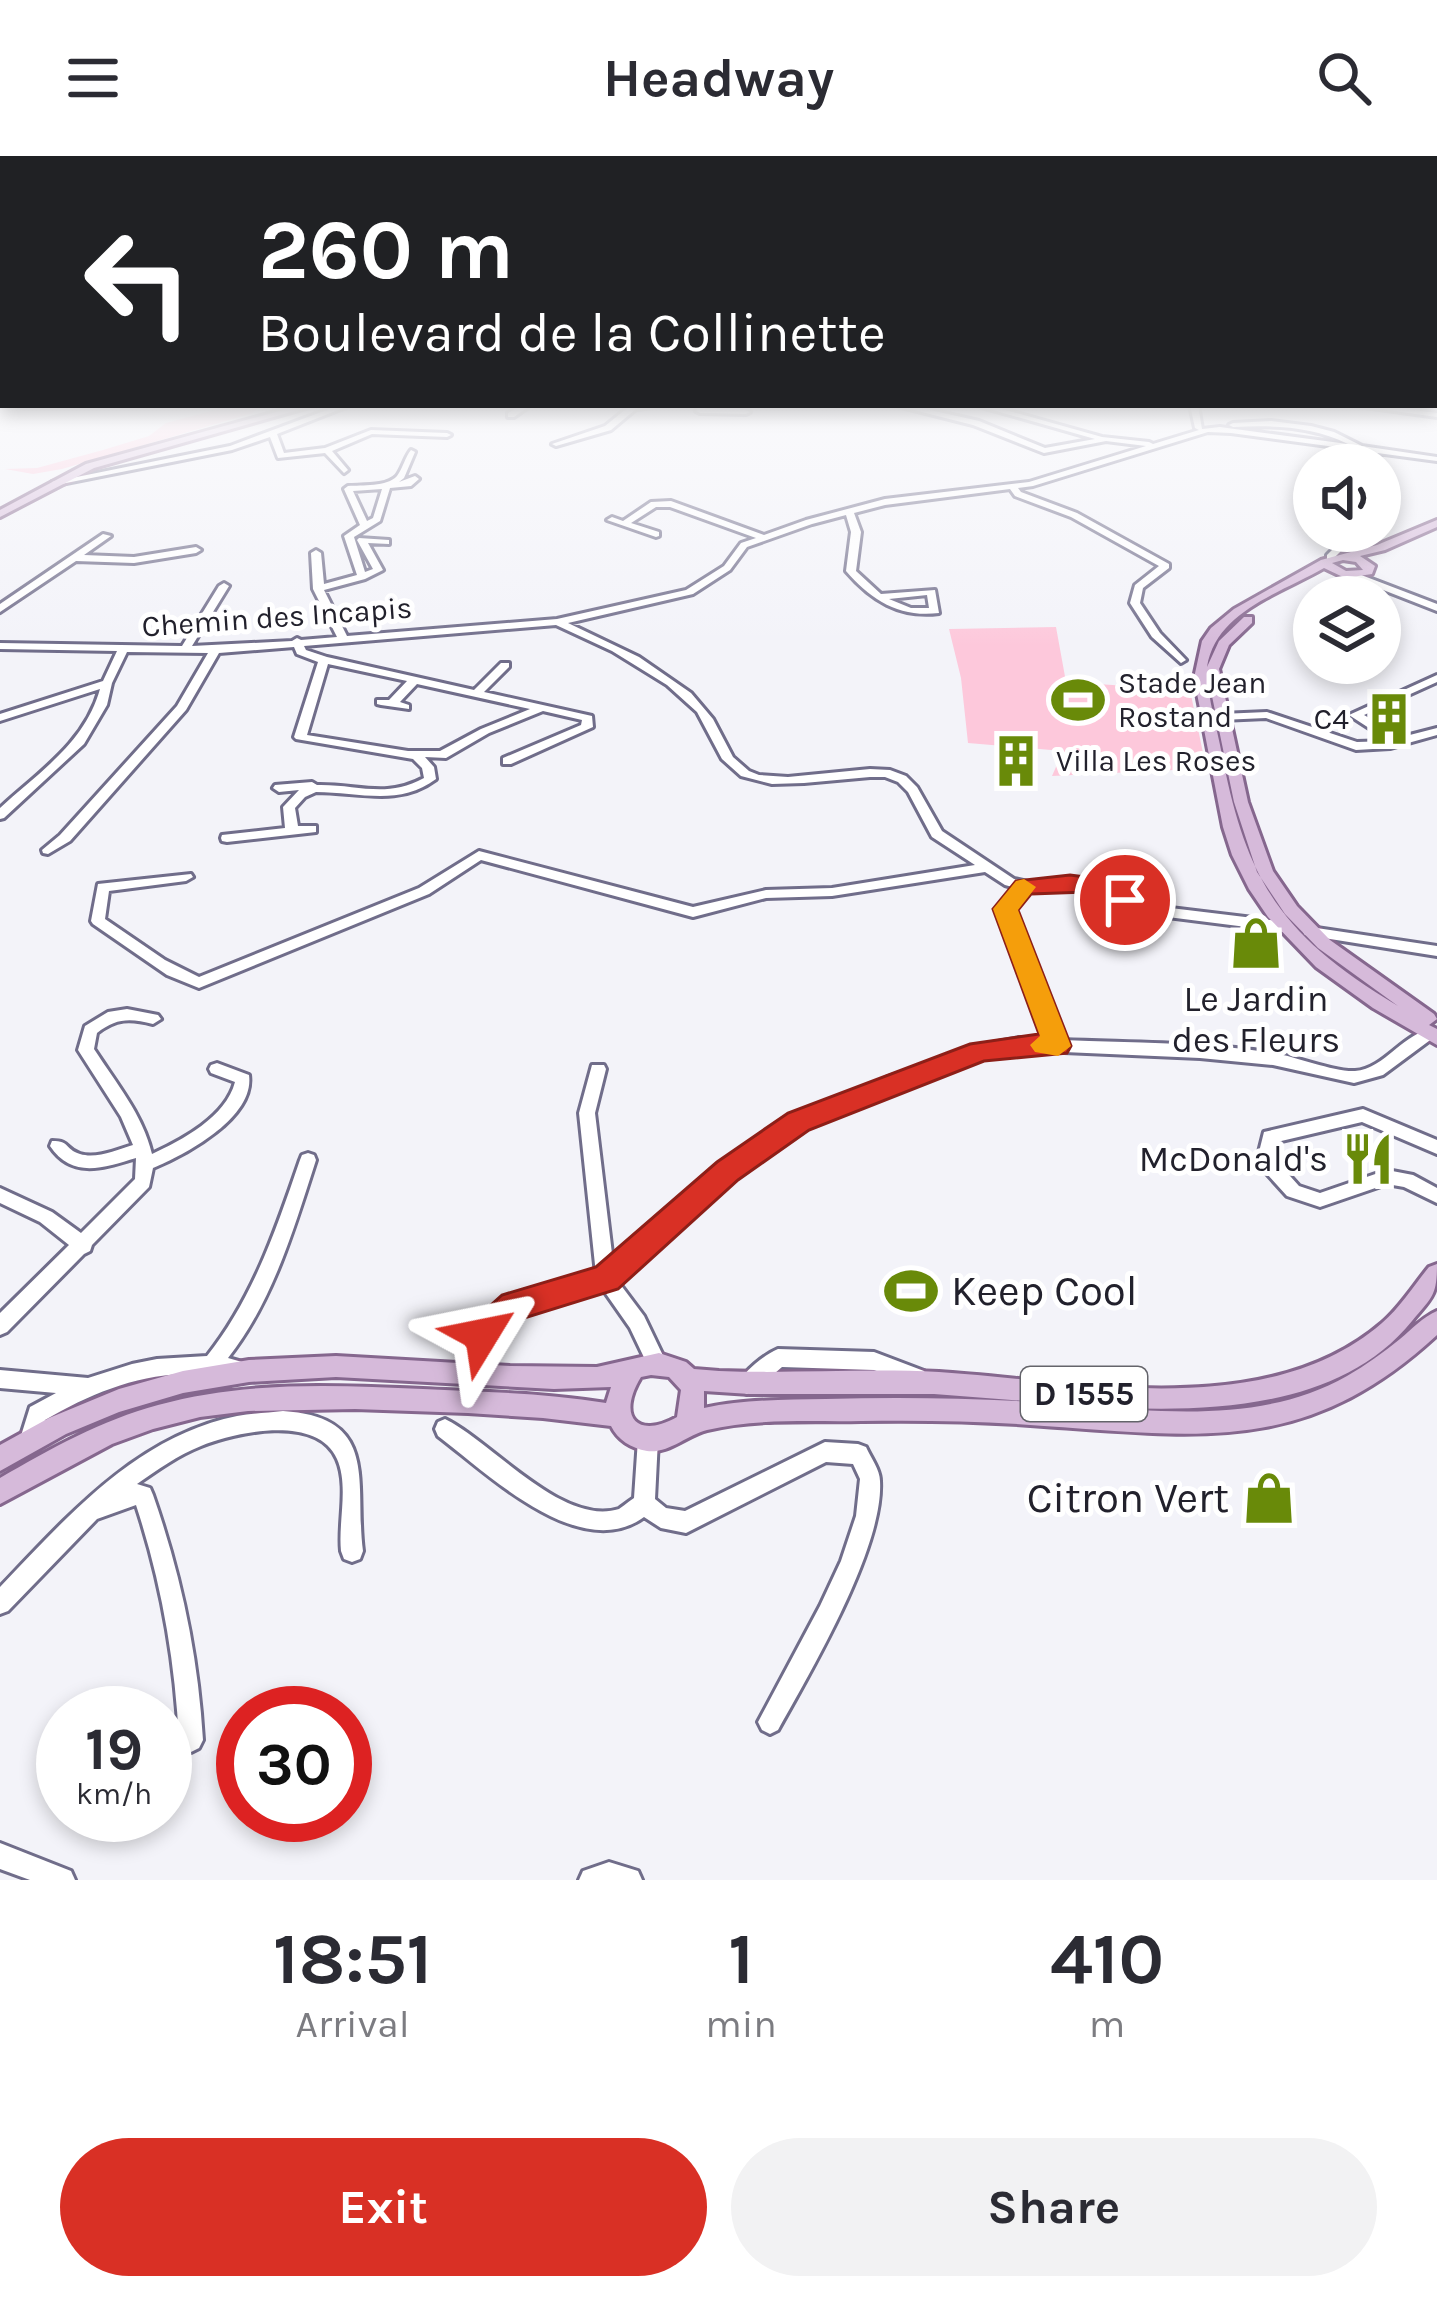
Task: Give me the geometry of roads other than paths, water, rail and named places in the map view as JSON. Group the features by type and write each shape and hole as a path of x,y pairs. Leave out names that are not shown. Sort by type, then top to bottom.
{"main road":[{"path":"0,514 51,484"},
{"path":"1435,1032 1341,976 1286,927 1240,857 1199,673 1215,631 1328,559 1381,548 1437,523"},
{"path":"1435,1032 1310,932 1276,891 1257,856 1213,669 1229,635 1306,581 1368,569 1437,534"},
{"path":"1346,556 1368,569"},
{"path":"1328,559 1346,574"},
{"name":"D 1555","path":"688,1379 748,1384 931,1382 1154,1400 1255,1394 1315,1378 1370,1347 1427,1291 1437,1274"},
{"name":"D 1555","path":"686,1425 730,1413 884,1409 1156,1421 1267,1417 1329,1399 1389,1366 1437,1321"},
{"path":"0,1459 30,1439 134,1395 250,1371 326,1368 603,1378 657,1364 675,1368 688,1379 694,1394 686,1425 662,1439 629,1432 618,1416 620,1385 631,1372"},
{"path":"0,1492 61,1453 137,1420 189,1405 251,1396 327,1394 498,1403 618,1416"}],"street":[{"path":"656,534 618,522 654,504 671,504 762,537 885,502 1028,484"},
{"path":"362,578 349,539 380,515 387,485 348,489 365,526"},
{"path":"1013,488 1082,519 1097,532 1166,566 1138,587 1135,603 1156,635 1181,660"},
{"path":"849,512 856,532 851,571 877,597 913,611 935,611 931,592 877,597"},
{"path":"0,609 106,536"},
{"name":"Chemin des Incapis","path":"0,646 122,652 215,650 557,622 707,585 728,568 736,552 762,537"},
{"path":"319,586 378,570 362,540 386,542"},
{"path":"75,558 134,560 196,550"},
{"path":"1328,559 1335,552"},
{"path":"316,553 319,586 342,637"},
{"path":"1368,569 1376,576"},
{"path":"1346,574 1352,576"},
{"path":"184,651 224,586"},
{"path":"1418,600 1437,592"},
{"path":"1401,593 1437,608"},
{"path":"557,622 631,657 692,702 704,712 727,758 749,776 886,773 902,779 913,790 925,820 983,868 1024,887 1082,883 1152,910 1286,927"},
{"path":"297,641 301,652 324,660 586,715 589,724 507,761"},
{"path":"48,850 65,838 182,708 215,650"},
{"path":"0,815 81,741 102,705 122,652"},
{"path":"324,660 300,736 442,755 484,731 547,706"},
{"path":"478,692 505,665"},
{"path":"1401,741 1354,715 1437,678"},
{"path":"393,704 415,679"},
{"path":"0,718 107,683"},
{"path":"564,710 574,699"},
{"path":"1221,717 1267,715 1356,746 1401,741 1437,730"},
{"path":"279,788 321,786 383,798 401,795 430,778 428,767 408,753"},
{"path":"292,831 289,807 294,798 321,786"},
{"path":"227,838 311,829"},
{"path":"186,878 103,887 98,921 177,976 199,983 424,891 479,855 693,912 766,894 832,892 983,868"},
{"path":"1024,887 1005,909 1058,1046"},
{"path":"1310,932 1437,951"},
{"path":"0,1326 143,1182 146,1156 86,1050 90,1030 109,1016 125,1011 153,1019"},
{"path":"482,1335 514,1306 606,1279 728,1171 798,1121 980,1051 1019,1044 1243,1055 1354,1077 1377,1071 1435,1032"},
{"path":"58,1146 64,1156 78,1162 179,1151 240,1096 243,1079 217,1069"},
{"path":"598,1069 587,1112 606,1279 638,1322 657,1364"},
{"path":"1437,1147 1363,1115 1270,1137 1265,1160 1294,1191 1321,1200 1387,1177 1407,1180 1437,1196"},
{"path":"212,1364 230,1343 268,1273 308,1160"},
{"path":"0,1195 46,1217 84,1246"},
{"path":"30,1439 37,1414 84,1386 143,1368 212,1364 250,1371"},
{"path":"0,1379 84,1386"},
{"path":"0,1604 107,1493 165,1451 235,1425 310,1421 334,1436 348,1457 352,1551"},
{"path":"445,1429 548,1507 589,1519 622,1519 644,1503"},
{"path":"644,1503 648,1439"},
{"path":"644,1503 661,1519 686,1522 825,1452 846,1447 864,1456 873,1473 855,1557 770,1722"},
{"path":"84,1516 134,1494 143,1496 157,1533 189,1686"},
{"path":"0,1856 62,1880"},
{"path":"592,1880 609,1875 629,1880"}],"place":[{"name":"Stade Jean Rostand","path":"1078,700"},
{"name":"C4","path":"1389,719"},
{"name":"Villa Les Roses","path":"1016,761"},
{"name":"Le Jardin des Fleurs","path":"1256,943"},
{"name":"McDonald's","path":"1368,1159"},
{"name":"Keep Cool","path":"911,1291"},
{"name":"Citron Vert","path":"1269,1498"}]}
